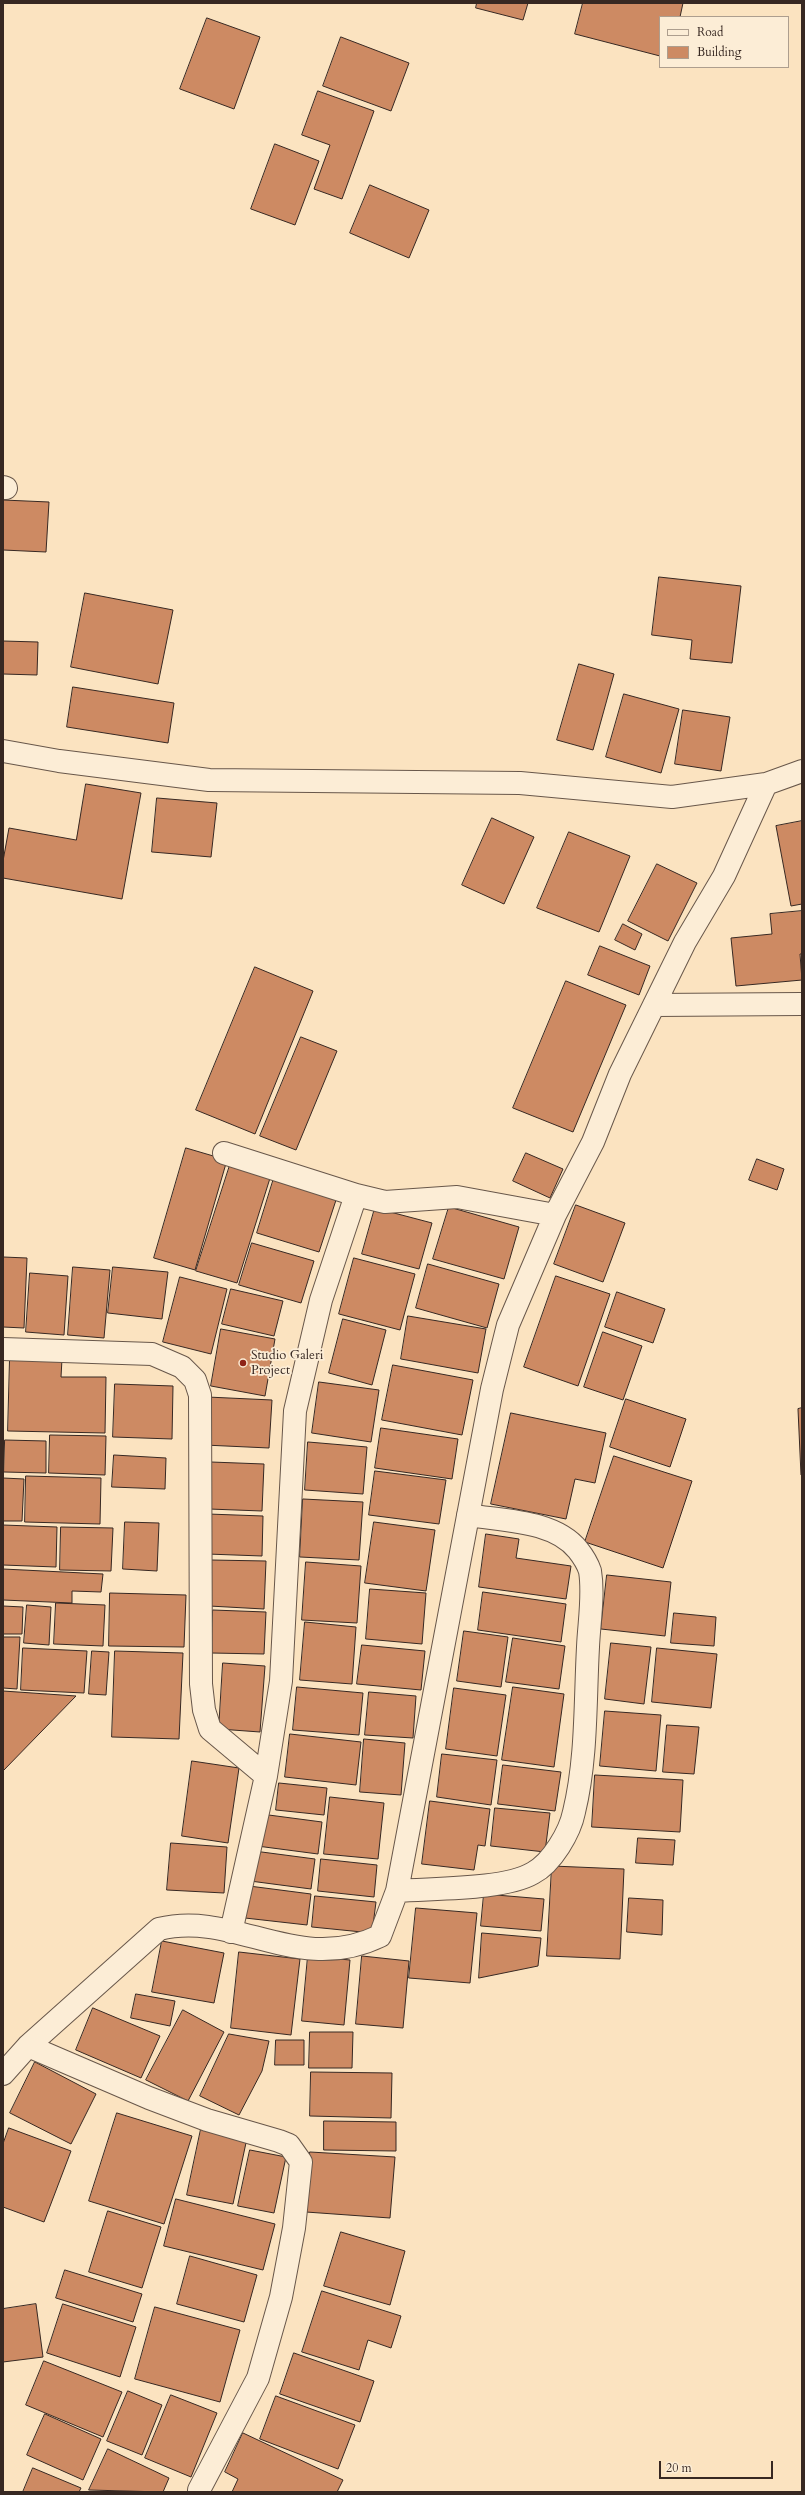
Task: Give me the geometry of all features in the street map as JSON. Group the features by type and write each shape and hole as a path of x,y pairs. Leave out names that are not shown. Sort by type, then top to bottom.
{"street":[{"path":"3,751 59,761 210,780 520,783 672,797 766,784 802,771"},
{"path":"3,2074 28,2046 159,1929 178,1924 231,1932 293,1948 318,1950 361,1945 380,1936 397,1891 492,1389 508,1325 555,1215 593,1142 620,1074 685,942 724,876 766,784"},
{"path":"654,1005 802,1004"},
{"path":"224,1153 356,1195 385,1202 457,1197 555,1215"},
{"path":"231,1932 266,1776 281,1681 294,1411 321,1300 356,1195"},
{"path":"3,1349 152,1354 176,1363 195,1380 200,1395 201,1684 204,1710 210,1729 224,1743 266,1776"},
{"path":"397,1891 509,1884 534,1873 553,1855 566,1836 574,1812 583,1747 590,1604 590,1571 578,1550 561,1536 534,1526 468,1515"},
{"path":"28,2046 164,2104 207,2120 289,2145 301,2162 294,2228 281,2297 258,2378 199,2490"}],"building":[{"path":"477,3 528,3 523,20 476,8"},
{"path":"583,3 683,3 680,16 659,16 659,56 575,34"},
{"path":"207,18 260,37 234,109 180,89"},
{"path":"341,37 409,63 391,111 323,86"},
{"path":"318,91 374,111 342,199 314,189 330,145 302,135"},
{"path":"275,144 319,161 295,225 251,209"},
{"path":"370,185 429,210 409,258 350,233"},
{"path":"3,500 49,502 46,552 3,550"},
{"path":"659,577 741,586 732,663 690,659 692,640 652,635"},
{"path":"85,593 173,610 158,684 71,667"},
{"path":"3,641 38,642 37,675 3,674"},
{"path":"579,664 614,674 593,750 557,740"},
{"path":"73,687 174,703 168,743 67,727"},
{"path":"624,694 679,709 661,773 606,757"},
{"path":"683,710 730,717 721,771 675,764"},
{"path":"86,784 141,793 122,899 3,878 3,861 9,828 76,840"},
{"path":"157,798 217,803 211,857 152,852"},
{"path":"492,818 534,837 504,904 462,885"},
{"path":"802,821 802,904 791,906 776,826"},
{"path":"569,832 630,856 599,932 537,908"},
{"path":"657,864 697,883 668,941 628,921"},
{"path":"802,911 802,954 800,954 802,980 736,986 731,938 772,934 770,914"},
{"path":"623,924 642,934 635,950 615,940"},
{"path":"600,946 650,966 639,995 588,975"},
{"path":"255,967 313,991 255,1134 196,1110"},
{"path":"566,981 626,1005 573,1132 513,1108"},
{"path":"301,1037 337,1051 296,1150 260,1136"},
{"path":"186,1148 227,1160 195,1270 154,1258"},
{"path":"526,1153 563,1169 550,1198 513,1181"},
{"path":"757,1159 784,1169 777,1190 749,1180"},
{"path":"231,1162 271,1175 237,1283 196,1271"},
{"path":"274,1178 337,1197 319,1252 257,1233"},
{"path":"576,1205 625,1223 603,1282 554,1264"},
{"path":"449,1207 519,1227 504,1279 433,1259"},
{"path":"375,1208 432,1223 419,1269 362,1254"},
{"path":"252,1243 314,1261 301,1303 239,1285"},
{"path":"3,1257 27,1258 24,1328 3,1327"},
{"path":"354,1258 415,1274 400,1330 339,1314"},
{"path":"428,1264 499,1284 487,1328 416,1308"},
{"path":"73,1267 110,1270 104,1338 68,1335"},
{"path":"113,1267 168,1272 162,1319 108,1313"},
{"path":"30,1273 68,1276 64,1335 26,1332"},
{"path":"556,1276 610,1294 578,1386 524,1367"},
{"path":"180,1277 227,1289 211,1354 163,1342"},
{"path":"231,1289 283,1301 274,1336 222,1324"},
{"path":"617,1292 665,1309 653,1343 605,1327"},
{"path":"408,1316 486,1329 478,1373 401,1359"},
{"path":"343,1319 386,1330 372,1385 329,1373"},
{"name":"Studio Galeri Project","path":"221,1329 275,1339 265,1396 211,1386"},
{"path":"603,1332 642,1346 623,1400 584,1387"},
{"path":"10,1357 62,1359 61,1377 106,1377 105,1433 8,1431"},
{"path":"393,1365 473,1380 462,1435 382,1420"},
{"path":"319,1382 379,1390 371,1442 312,1433"},
{"path":"115,1384 173,1386 172,1439 113,1437"},
{"path":"207,1397 272,1400 269,1448 204,1445"},
{"path":"626,1399 686,1419 670,1467 610,1447"},
{"path":"802,1408 802,1475 801,1475 798,1409"},
{"path":"511,1413 606,1433 595,1483 575,1479 566,1519 491,1504"},
{"path":"381,1428 458,1439 452,1479 375,1468"},
{"path":"50,1435 106,1436 105,1475 49,1473"},
{"path":"5,1440 46,1441 46,1473 4,1472"},
{"path":"308,1442 367,1447 363,1494 305,1490"},
{"path":"114,1455 166,1458 165,1489 112,1487"},
{"path":"614,1456 692,1481 663,1568 585,1542"},
{"path":"211,1462 264,1464 262,1511 209,1509"},
{"path":"375,1471 446,1480 439,1524 369,1515"},
{"path":"26,1476 101,1478 100,1524 25,1522"},
{"path":"3,1478 24,1479 22,1521 3,1521"},
{"path":"303,1499 363,1502 359,1560 300,1557"},
{"path":"208,1514 263,1516 262,1556 207,1554"},
{"path":"125,1522 159,1523 157,1571 123,1569"},
{"path":"374,1522 435,1530 426,1591 365,1583"},
{"path":"3,1525 57,1527 56,1567 3,1565"},
{"path":"61,1527 113,1528 111,1571 60,1570"},
{"path":"486,1534 519,1539 516,1558 571,1566 566,1599 479,1587"},
{"path":"211,1560 266,1561 264,1609 209,1606"},
{"path":"306,1562 361,1566 357,1623 302,1620"},
{"path":"3,1569 103,1574 101,1592 72,1591 72,1603 3,1600"},
{"path":"607,1575 671,1582 665,1636 601,1629"},
{"path":"370,1589 426,1593 422,1644 366,1639"},
{"path":"483,1592 566,1604 561,1642 478,1630"},
{"path":"110,1593 186,1595 184,1647 109,1646"},
{"path":"56,1603 105,1605 103,1646 54,1644"},
{"path":"27,1605 51,1607 49,1645 24,1643"},
{"path":"3,1606 23,1607 22,1634 3,1634"},
{"path":"213,1610 266,1612 264,1654 211,1653"},
{"path":"674,1613 716,1617 714,1646 671,1643"},
{"path":"305,1622 356,1627 352,1684 300,1680"},
{"path":"464,1631 508,1637 501,1687 457,1681"},
{"path":"3,1637 20,1637 17,1689 3,1688"},
{"path":"513,1638 565,1646 559,1689 506,1682"},
{"path":"611,1643 651,1647 644,1704 605,1699"},
{"path":"362,1645 425,1651 421,1690 357,1684"},
{"path":"23,1648 87,1651 84,1693 21,1690"},
{"path":"657,1648 717,1654 711,1708 652,1702"},
{"path":"92,1651 109,1652 106,1695 89,1694"},
{"path":"115,1651 183,1653 179,1739 112,1737"},
{"path":"223,1663 265,1666 260,1732 219,1729"},
{"path":"297,1687 363,1693 359,1735 293,1730"},
{"path":"513,1687 564,1694 554,1767 502,1760"},
{"path":"454,1688 506,1695 497,1756 446,1749"},
{"path":"3,1691 76,1696 3,1771"},
{"path":"369,1692 416,1696 413,1738 365,1735"},
{"path":"605,1711 661,1715 656,1771 600,1766"},
{"path":"667,1725 699,1727 694,1774 663,1772"},
{"path":"290,1734 361,1742 356,1785 285,1777"},
{"path":"364,1739 405,1743 401,1795 360,1792"},
{"path":"442,1754 497,1760 491,1805 437,1797"},
{"path":"192,1761 239,1768 228,1843 182,1836"},
{"path":"503,1765 561,1772 555,1811 498,1804"},
{"path":"595,1775 683,1780 680,1832 592,1827"},
{"path":"279,1783 327,1788 324,1815 276,1810"},
{"path":"330,1797 384,1803 378,1859 324,1854"},
{"path":"430,1801 490,1809 485,1846 478,1845 474,1870 422,1864"},
{"path":"495,1808 550,1813 545,1852 491,1846"},
{"path":"261,1814 322,1822 318,1854 257,1846"},
{"path":"638,1838 675,1840 673,1865 636,1863"},
{"path":"171,1843 227,1847 224,1893 167,1890"},
{"path":"254,1851 315,1859 311,1889 250,1881"},
{"path":"321,1859 377,1865 374,1897 318,1891"},
{"path":"552,1866 624,1869 620,1959 547,1956"},
{"path":"249,1886 311,1894 307,1925 245,1918"},
{"path":"484,1894 544,1899 541,1931 481,1926"},
{"path":"315,1896 376,1902 372,1933 312,1927"},
{"path":"629,1898 663,1900 662,1935 627,1932"},
{"path":"416,1908 477,1913 470,1983 409,1978"},
{"path":"482,1933 541,1938 538,1966 479,1978"},
{"path":"162,1941 224,1953 214,2003 152,1992"},
{"path":"239,1952 300,1959 291,2035 231,2028"},
{"path":"308,1956 350,1960 344,2025 302,2021"},
{"path":"362,1956 409,1961 403,2028 356,2024"},
{"path":"136,1994 175,2001 170,2026 131,2018"},
{"path":"93,2008 160,2036 141,2078 76,2050"},
{"path":"183,2010 224,2032 188,2101 146,2080"},
{"path":"310,2032 353,2032 352,2068 309,2068"},
{"path":"229,2034 269,2041 262,2071 239,2115 200,2096"},
{"path":"276,2040 304,2040 304,2065 275,2065"},
{"path":"35,2062 96,2094 71,2144 10,2113"},
{"path":"311,2072 392,2073 391,2118 310,2116"},
{"path":"117,2113 192,2136 164,2224 89,2201"},
{"path":"324,2121 396,2122 396,2151 324,2150"},
{"path":"9,2128 71,2151 44,2222 3,2207 3,2144"},
{"path":"201,2129 247,2138 233,2204 187,2195"},
{"path":"250,2150 286,2157 274,2213 238,2206"},
{"path":"310,2152 395,2157 390,2218 306,2212"},
{"path":"176,2199 275,2224 263,2270 164,2246"},
{"path":"108,2211 161,2227 142,2288 89,2272"},
{"path":"341,2232 405,2251 390,2305 324,2286"},
{"path":"190,2256 257,2275 244,2322 177,2304"},
{"path":"65,2270 142,2294 133,2322 56,2298"},
{"path":"322,2291 401,2316 391,2348 368,2340 359,2370 302,2352"},
{"path":"36,2304 43,2357 3,2362 3,2309"},
{"path":"63,2304 136,2327 120,2377 47,2353"},
{"path":"155,2307 240,2330 220,2402 135,2379"},
{"path":"294,2353 374,2381 360,2422 280,2394"},
{"path":"44,2361 122,2392 103,2437 26,2405"},
{"path":"128,2391 162,2405 142,2455 107,2441"},
{"path":"171,2395 217,2413 191,2477 145,2458"},
{"path":"276,2396 355,2425 338,2469 260,2439"},
{"path":"45,2414 101,2439 83,2480 27,2455"},
{"path":"243,2433 343,2480 337,2492 232,2492 238,2479 225,2472"},
{"path":"108,2449 169,2478 163,2492 89,2490"},
{"path":"33,2468 81,2488 79,2492 23,2492"}],"place":[{"name":"Studio Galeri Project","path":"243,1363"}]}
